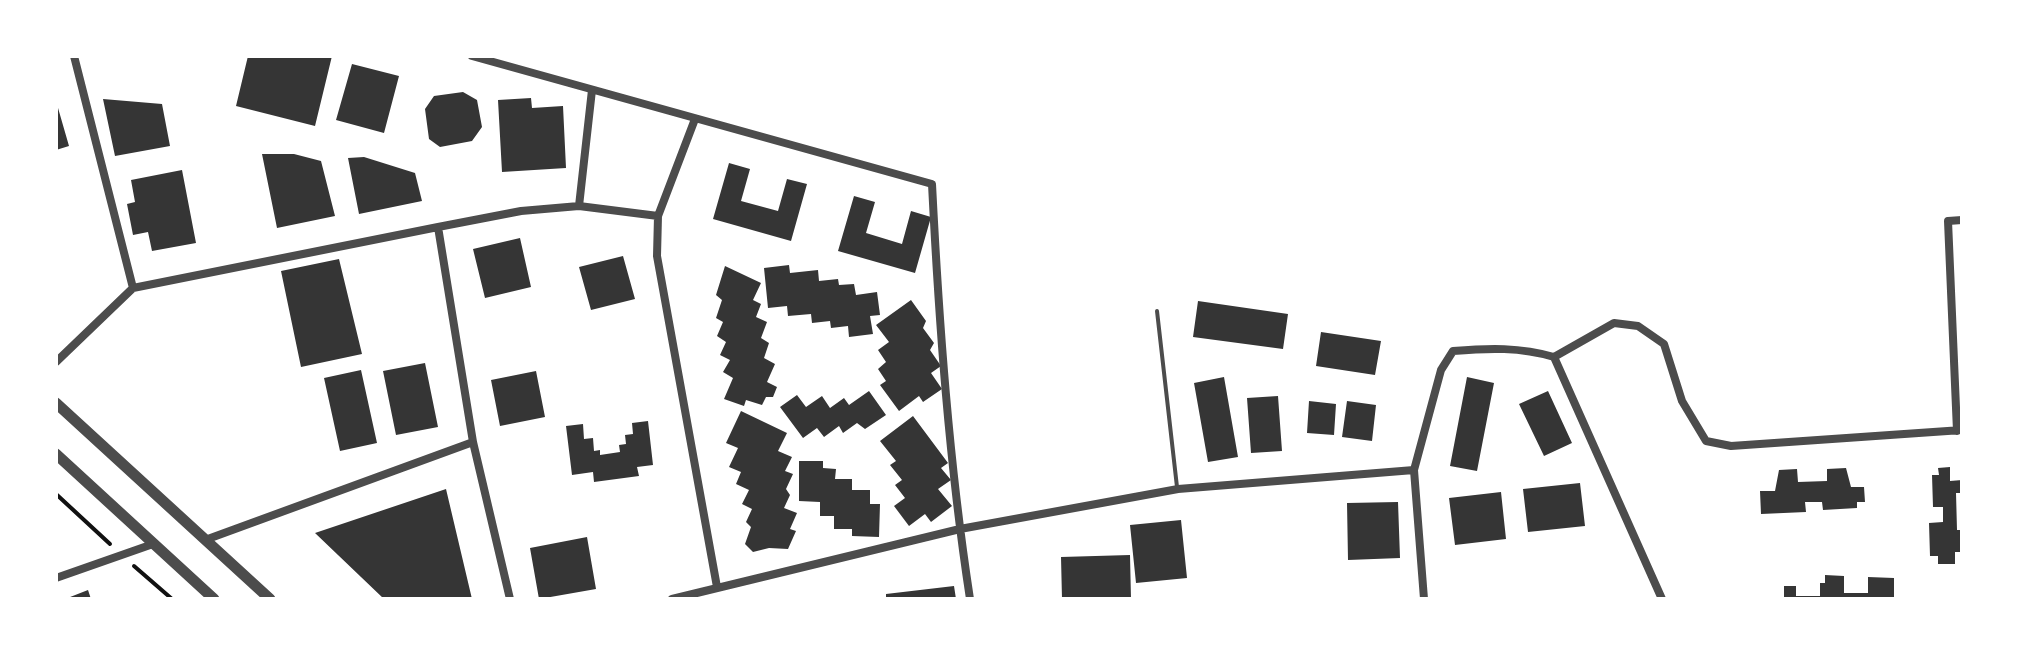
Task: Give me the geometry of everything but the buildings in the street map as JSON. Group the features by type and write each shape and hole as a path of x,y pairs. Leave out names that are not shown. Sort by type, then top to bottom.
{"street":[{"path":"74,56 133,288"},
{"path":"472,56 932,184 937,284 960,529 970,599"},
{"path":"579,206 592,90"},
{"path":"695,119 658,216 657,256 717,587"},
{"path":"56,362 133,288 521,211 579,206 658,216"},
{"path":"1424,599 1414,470 1441,370 1453,351 1492,347 1554,357 1614,323 1638,326 1664,344 1682,401 1706,441 1731,446 1960,431 1948,221 1962,220"},
{"path":"438,227 473,442 510,599"},
{"path":"1554,357 1662,599"},
{"path":"56,403 270,599"},
{"path":"205,540 473,442"},
{"path":"56,454 214,599"},
{"path":"672,599 960,529 1178,489 1414,470"},
{"path":"56,578 153,544"}],"lane":[{"path":"1157,311 1178,489"}]}
